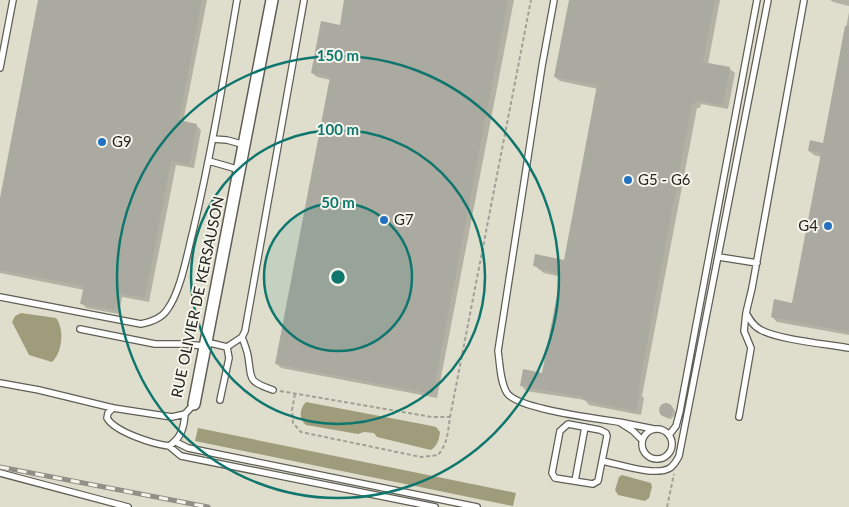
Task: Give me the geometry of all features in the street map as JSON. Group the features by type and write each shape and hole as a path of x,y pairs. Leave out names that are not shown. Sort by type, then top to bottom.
{"street":[{"name":"RUE OLIVIER DE KERSAUSON","path":"194,404 272,0"}],"lane":[{"path":"0,68 13,0"},
{"path":"0,297 141,324 160,318 167,310 184,269 209,161 237,0"},
{"path":"80,329 155,344 206,344 227,347 242,337 245,331 304,0"},
{"path":"554,0 498,351 501,374 507,394 515,400 539,408 619,422 654,429 662,430 669,435 672,443 670,451 664,457 648,456 643,448 642,440 634,431 619,422"},
{"path":"669,435 676,426 680,411 757,0"},
{"path":"602,461 660,472 670,468 679,456 768,0"},
{"path":"739,417 751,348 744,331 746,313 757,263 804,0"},
{"path":"213,140 227,140 245,145"},
{"path":"209,161 240,170"},
{"path":"719,257 757,263"},
{"path":"746,313 752,323 761,330 783,337 849,348"},
{"path":"242,337 248,354 250,374 253,380 273,390"},
{"path":"220,400 229,358 227,347"},
{"name":"RUE OLIVIER DE KERSAUSON","path":"0,383 39,390 113,408 172,417 185,414 194,404"},
{"path":"113,408 108,412 107,418 115,428 160,445 169,446 181,456 435,507"},
{"path":"169,446 180,437 185,414"},
{"path":"568,424 600,430 606,433 602,461 598,481 593,484 555,478 552,473 560,431 568,424"},
{"path":"575,481 586,427"},
{"path":"642,440 646,433 654,429"},
{"path":"176,442 188,448 477,507"},
{"path":"0,473 128,507"}],"path":[{"path":"295,394 292,410 293,423 301,432 421,457 438,455 443,449 447,440 531,0"},
{"path":"273,390 432,417 450,417"},
{"path":"668,507 676,462"}],"shaded area":[{"path":"0,0 849,0 849,507 0,507"},
{"path":"21,313 56,318 61,328 61,341 58,353 52,362 29,355 12,322 15,316"},
{"path":"306,402 436,427 440,432 439,438 431,450 377,437 374,433 364,432 358,434 306,425 302,420 301,414"},
{"path":"198,428 516,493 513,506 195,441"},
{"path":"622,475 651,483 652,487 649,498 645,501 618,495 615,490 619,477"}],"building":[{"name":"G9","path":"38,0 202,0 179,120 197,124 189,164 171,161 145,298 118,293 115,310 80,304 84,286 0,270 0,198"},
{"name":"G7","path":"344,0 508,0 433,394 275,364 330,77 311,73 321,21 340,25"},
{"name":"G5 - G6","path":"569,0 715,0 703,62 730,67 723,105 696,100 695,104 692,104 638,391 640,392 636,411 583,400 583,397 520,386 523,369 542,373 561,274 538,269 538,267 533,266 535,254 564,260 597,85 554,77"},
{"name":"G4","path":"845,26 849,26 849,332 771,317 774,299 792,303 821,153 808,151 810,140 823,143"},
{"path":"666,403 671,405 673,410 671,415 666,417 661,415 659,410 661,405"}],"railway":[{"path":"0,467 208,507"}],"place":[{"name":"G9","path":"102,142"},
{"name":"G5 - G6","path":"628,180"},
{"name":"G7","path":"384,220"},
{"name":"G4","path":"828,226"}]}
